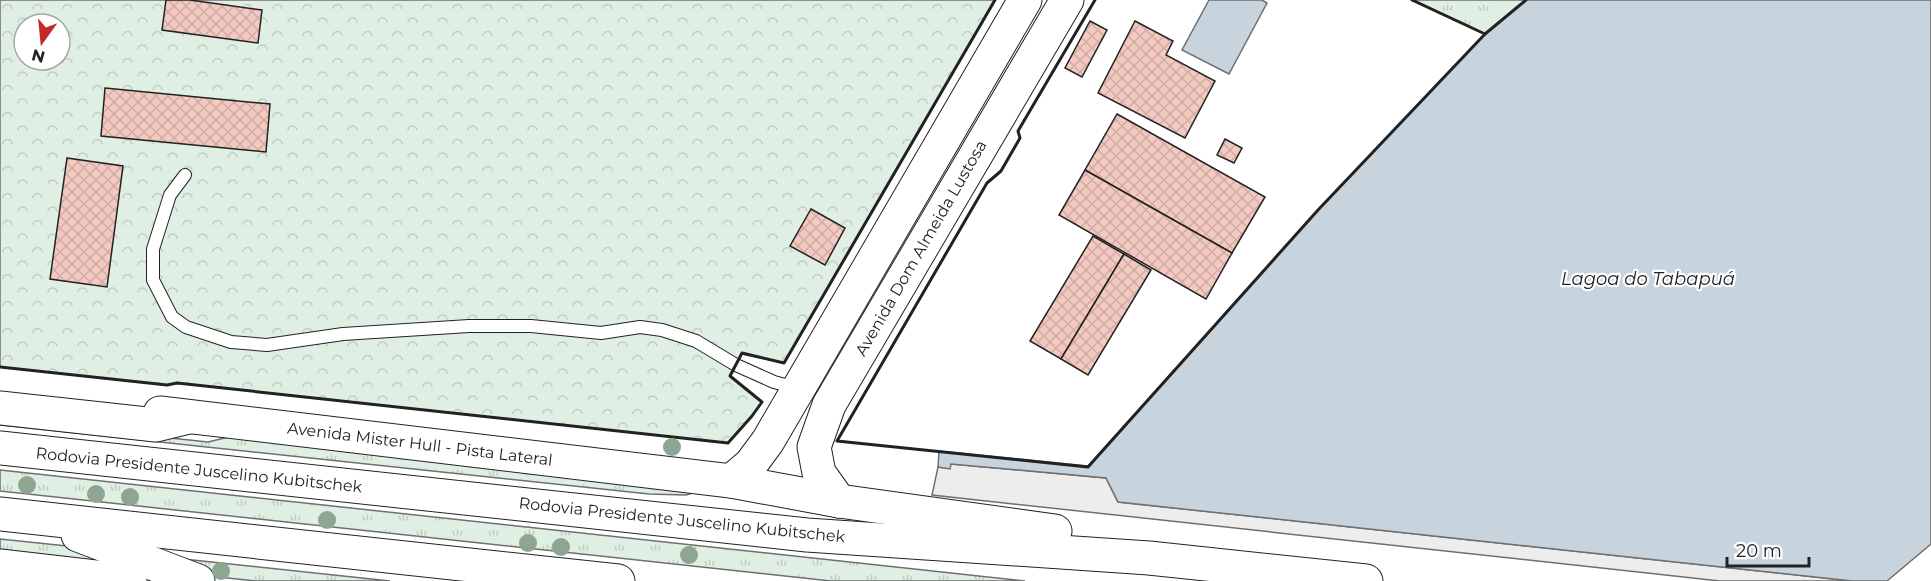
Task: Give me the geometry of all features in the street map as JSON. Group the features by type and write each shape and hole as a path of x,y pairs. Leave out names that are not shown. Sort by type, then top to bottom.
{"main road":[{"name":"Avenida Dom Almeida Lustosa","path":"839,501 819,473 814,447 828,405 1066,0"},
{"path":"731,481 751,464 768,441 1021,6 1049,30"},
{"path":"798,388 828,405"},
{"name":"Avenida Mister Hull - Pista Lateral","path":"0,393 731,481 839,501 1080,535 1149,558"},
{"path":"0,408 156,425 189,417"},
{"name":"Rodovia Presidente Juscelino Kubitschek","path":"0,448 807,535 1149,558 1366,581"},
{"path":"0,514 618,581"},
{"path":"35,518 198,581"},
{"path":"0,566 130,581"}],"lane":[{"path":"185,174 170,195 153,249 153,280 172,317 186,327 231,342 267,345 343,334 469,326 531,326 601,333 640,327 663,330 696,341 736,365 774,382 798,388"}],"green space":[{"path":"0,0 995,0 784,363 742,354 730,376 762,402 728,443 177,383 167,385 0,367"},
{"path":"1412,0 1526,0 1485,34"},
{"path":"0,420 208,442 233,436 693,493 686,495 649,494 0,425"},
{"path":"0,470 1025,581 831,581 0,491"},
{"path":"0,539 86,548 127,566 0,553"},
{"path":"174,558 390,581 256,581 218,577 172,562"}],"shaded area":[{"path":"951,464 1106,478 1118,502 1852,581 1720,581 932,495 938,467 949,468"}],"water":[{"path":"1209,0 1262,0 1267,3 1229,74 1182,50"},
{"name":"Lagoa do Tabapuá","path":"1526,0 1931,0 1931,544 1887,581 1852,581 1118,502 1106,478 951,464 950,469 938,467 939,451 1088,466 1318,210 1485,34"}],"building":[{"path":"166,0 190,0 262,10 258,43 162,30"},
{"path":"1090,21 1107,30 1082,77 1065,68"},
{"path":"1135,21 1173,41 1166,55 1215,81 1185,138 1098,93"},
{"path":"105,88 270,104 266,152 101,136"},
{"path":"1117,114 1265,197 1232,253 1085,170"},
{"path":"1225,139 1242,148 1234,163 1217,155"},
{"path":"67,158 123,166 107,287 50,279"},
{"path":"1085,170 1232,253 1206,299 1059,215"},
{"path":"811,209 845,228 825,265 790,246"},
{"path":"1093,236 1124,254 1061,359 1030,341"},
{"path":"1124,254 1151,270 1088,375 1061,359"}],"wall":[{"path":"0,367 167,385 177,383 728,443 762,402 730,376 742,353 784,363 995,0"},
{"path":"1095,0 1018,131 1020,138 1001,171 987,183 837,441 1088,467 1318,210 1485,34 1526,0"},
{"path":"1412,0 1485,34"}]}
